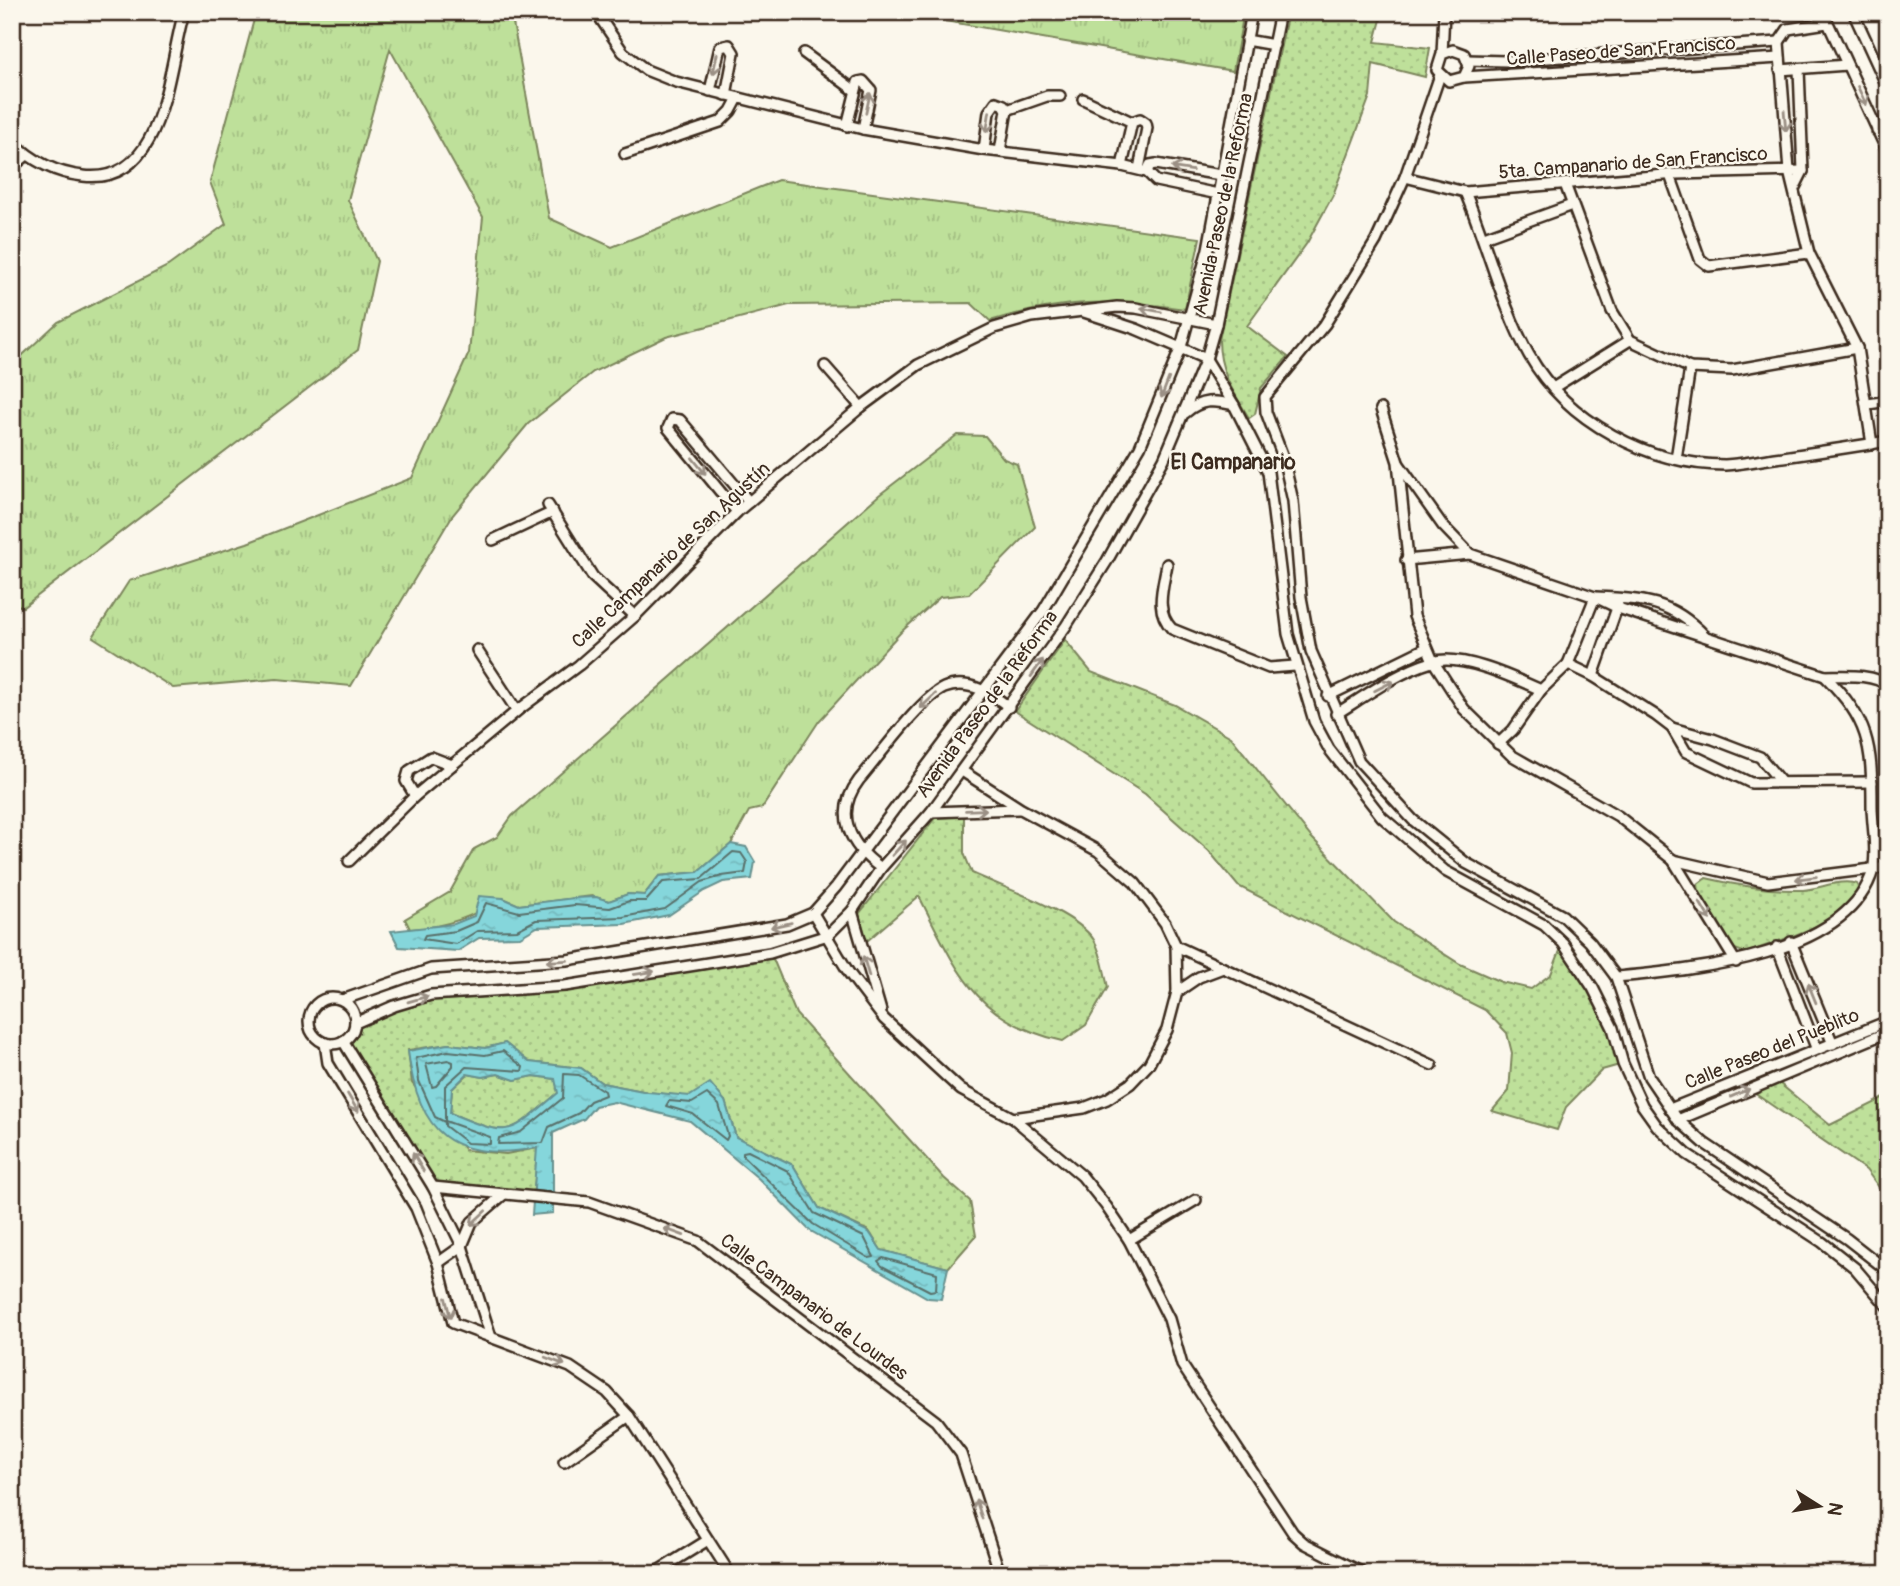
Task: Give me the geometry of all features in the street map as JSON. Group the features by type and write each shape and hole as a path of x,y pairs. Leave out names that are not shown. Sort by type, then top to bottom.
{"street":[{"path":"12,141 26,155 61,173 87,177 118,173 140,158 155,127 184,12"},
{"name":"Avenida Paseo de la Reforma","path":"813,914 862,855 1043,611 1084,547 1140,447 1181,347 1190,317 1218,194 1252,12"},
{"name":"Avenida Paseo de la Reforma","path":"355,1023 394,1006 431,995 565,986 770,953 828,935 852,911 881,868 931,812 1009,707 1107,561 1164,459 1206,359 1216,324 1280,12"},
{"path":"1444,12 1441,54 1437,64 1440,75 1405,177 1354,280 1295,362 1269,390 1265,402 1270,425 1283,457 1293,501 1301,597 1311,652 1336,715 1359,761 1413,820 1466,863 1563,916 1590,942 1616,977 1649,1077 1678,1120 1704,1143 1886,1267"},
{"path":"1823,12 1888,153"},
{"path":"1853,12 1885,75 1888,89"},
{"path":"598,13 623,52 646,69 710,91 863,129 984,150 1143,170 1156,181 1218,194"},
{"path":"1827,23 1796,26 1784,33 1779,42 1789,171 1809,253 1857,348 1868,404 1872,444"},
{"path":"1246,40 1274,45"},
{"name":"Calle Paseo de San Francisco","path":"1467,60 1506,61 1779,42"},
{"path":"710,91 717,54 720,47 729,45 734,54 726,95"},
{"path":"1440,75 1454,82 1464,76 1467,60 1459,51 1441,54"},
{"path":"1627,52 1628,68"},
{"path":"804,53 854,90"},
{"name":"Calle Paseo de San Francisco","path":"1464,76 1780,58"},
{"path":"1780,70 1847,65"},
{"path":"1795,187 1802,171 1799,69"},
{"path":"847,126 854,90 859,82 867,82 871,86 863,129"},
{"path":"1007,110 1047,96 1060,96"},
{"path":"625,154 720,122 731,111 738,98"},
{"path":"1083,99 1132,122 1140,119 1146,123 1143,170"},
{"path":"984,150 991,106 1000,103 1007,110"},
{"path":"1000,151 1007,110"},
{"path":"1122,166 1132,122"},
{"path":"1877,131 1888,126"},
{"path":"12,167 26,155"},
{"path":"1143,170 1156,164 1221,175"},
{"name":"5ta. Campanario de San Francisco","path":"1405,177 1465,192 1670,175 1802,171"},
{"path":"1670,175 1700,260 1709,267 1809,253"},
{"path":"1565,184 1612,311 1630,340 1690,368 1732,370 1857,348"},
{"path":"1465,192 1529,356 1553,388 1578,413 1609,433 1639,448 1676,459 1724,465 1888,441"},
{"path":"1484,237 1572,205"},
{"name":"Calle Campanario de San Agustín","path":"349,861 415,796 517,711 579,665 635,616 737,512 861,407 918,365 994,328 1032,317 1136,308 1216,324"},
{"name":"Calle Campanario de San Agustín","path":"1084,312 1181,347 1206,359"},
{"path":"1553,388 1630,340"},
{"path":"1206,359 1252,436 1268,472 1282,598 1295,666 1314,721 1329,749 1382,817 1445,871 1544,925 1573,955 1613,1028 1623,1064 1642,1105 1672,1142 1822,1242 1855,1268 1888,1307"},
{"path":"825,366 861,407"},
{"path":"1676,459 1690,368"},
{"path":"1184,415 1195,405 1208,401 1234,405"},
{"path":"1868,404 1888,401"},
{"path":"1381,409 1398,462 1406,560 1414,616 1433,661 1464,709 1511,755 1618,817 1673,860 1736,962"},
{"path":"737,512 668,428 672,419 680,420 749,502"},
{"path":"1398,462 1443,526 1470,554"},
{"path":"494,540 550,508 593,577 635,616"},
{"path":"1406,560 1470,554 1619,603 1707,638 1825,676 1853,676 1883,682 1888,686"},
{"path":"1167,564 1160,607 1163,619 1172,629 1269,668 1295,666"},
{"path":"1498,744 1513,730 1541,690 1568,664 1595,597"},
{"path":"1619,603 1646,601 1686,616 1707,638"},
{"path":"1593,676 1619,603"},
{"path":"1328,696 1426,648"},
{"path":"477,650 517,711"},
{"path":"1336,715 1371,692 1433,661 1472,664 1541,690"},
{"path":"1568,664 1593,676 1672,729 1713,739 1760,757 1780,781"},
{"path":"1616,977 1736,962 1791,942 1842,918 1858,902 1874,868 1868,739 1851,703 1825,676"},
{"path":"881,868 862,855 845,818 850,791 930,698 946,687 985,689 1009,707"},
{"path":"1672,729 1686,752 1751,783 1872,782"},
{"path":"415,796 406,781 409,771 431,757 452,765"},
{"path":"962,771 1098,851 1135,883 1152,902 1175,946 1177,992 1167,1030 1149,1064 1130,1084 1107,1099 1084,1108 1013,1118"},
{"path":"931,812 1021,808"},
{"path":"1673,860 1768,882 1888,867"},
{"path":"852,911 884,1019"},
{"path":"342,1000 354,1014 355,1023 349,1037 343,1041 325,1043 311,1032 311,1013 326,999 342,1000 431,969 567,960 787,924 813,914 849,973 884,1019 961,1090 1013,1118 1082,1176 1129,1240 1169,1319 1182,1365 1293,1533 1304,1544 1364,1574"},
{"path":"1791,942 1833,1044"},
{"path":"1175,946 1432,1065"},
{"path":"1777,947 1816,1049"},
{"path":"1177,992 1199,977 1223,968"},
{"name":"Calle Paseo del Pueblito","path":"1678,1120 1795,1070 1869,1034 1888,1021"},
{"name":"Calle Paseo del Pueblito","path":"1670,1109 1816,1049 1869,1034 1888,1032"},
{"path":"343,1041 433,1187 462,1246 491,1337"},
{"path":"325,1043 326,1059 416,1208 438,1263 450,1319 458,1326 589,1377 629,1416 730,1574"},
{"path":"1790,1059 1795,1070"},
{"name":"Calle Campanario de Lourdes","path":"433,1187 563,1199 616,1210 698,1241 936,1421 961,1454 1000,1574"},
{"path":"438,1263 462,1246 472,1222 504,1195"},
{"path":"1129,1240 1196,1200"},
{"path":"564,1462 629,1416"},
{"path":"653,1574 708,1540"}],"green space":[{"path":"256,12 511,12 549,218 612,247 778,180 1200,238 1185,309 1134,303 1086,303 1040,309 990,321 971,303 789,305 666,337 593,372 528,424 452,516 351,686 277,679 173,688 93,637 129,581 247,543 412,478 469,353 483,217 390,49 348,200 377,261 358,350 23,607 12,603 12,365 58,322 168,266 226,224 210,182"},
{"path":"893,12 1244,12 1233,71"},
{"path":"1288,12 1383,12 1375,42 1430,48 1425,77 1373,64 1370,96 1333,195 1307,243 1247,326 1288,357 1261,388 1255,414 1249,418 1224,371 1219,340"},
{"path":"957,435 985,436 1004,459 1017,464 1035,527 969,594 940,597 901,632 819,721 762,808 749,811 731,844 698,872 659,876 644,895 628,894 609,901 592,896 519,905 503,898 459,920 410,929 405,919 450,892 474,849 497,837 512,816 879,495"},
{"path":"1065,640 1091,672 1175,705 1231,737 1311,837 1394,922 1460,964 1501,982 1531,989 1551,974 1563,943 1593,988 1623,1064 1602,1070 1566,1107 1557,1130 1492,1111 1509,1091 1512,1053 1507,1033 1485,1010 1238,886 1209,851 1145,794 1015,711"},
{"path":"964,816 964,853 972,873 1056,910 1085,930 1097,945 1108,987 1086,1025 1063,1041 1009,1021 972,989 945,947 919,896 867,941 859,914 935,818"},
{"path":"1706,878 1779,890 1803,890 1844,882 1857,884 1858,888 1842,911 1827,920 1746,953 1732,948 1699,892 1698,884"},
{"path":"771,954 796,1014 944,1178 970,1201 976,1236 948,1268 881,1250 869,1231 819,1208 793,1165 736,1137 725,1101 648,1092 602,1083 581,1068 529,1062 505,1043 485,1048 448,1044 408,1050 412,1083 465,1150 506,1154 538,1148 533,1197 434,1187 345,1040 355,1023 435,996 479,995"},
{"path":"468,1074 483,1077 498,1074 515,1080 534,1076 556,1079 558,1093 518,1125 499,1129 486,1127 450,1113 452,1089"},
{"path":"1779,1083 1830,1125 1888,1096 1888,1199 1866,1170 1754,1093"}],"water":[{"path":"731,844 746,847 755,862 752,879 723,882 704,891 669,915 624,924 537,927 520,937 479,938 458,951 399,947 391,931 454,924 474,916 479,896 503,898 519,905 596,897 609,901 628,894 644,895 659,876 698,872"},
{"path":"505,1043 529,1062 581,1068 602,1083 648,1092 690,1096 710,1083 725,1101 736,1137 793,1165 819,1208 869,1232 881,1250 948,1268 941,1299 928,1298 809,1230 759,1179 690,1121 614,1102 595,1106 584,1119 553,1133 553,1213 532,1215 537,1148 508,1152 483,1151 462,1146 445,1136 431,1122 413,1080 408,1051 448,1044 485,1048","holes":["467,1074 483,1077 498,1074 515,1080 534,1076 555,1079 558,1093 529,1118 509,1128 486,1127 450,1113 452,1089"]}],"district":[{"name":"El Campanario","path":"1233,462"}]}
